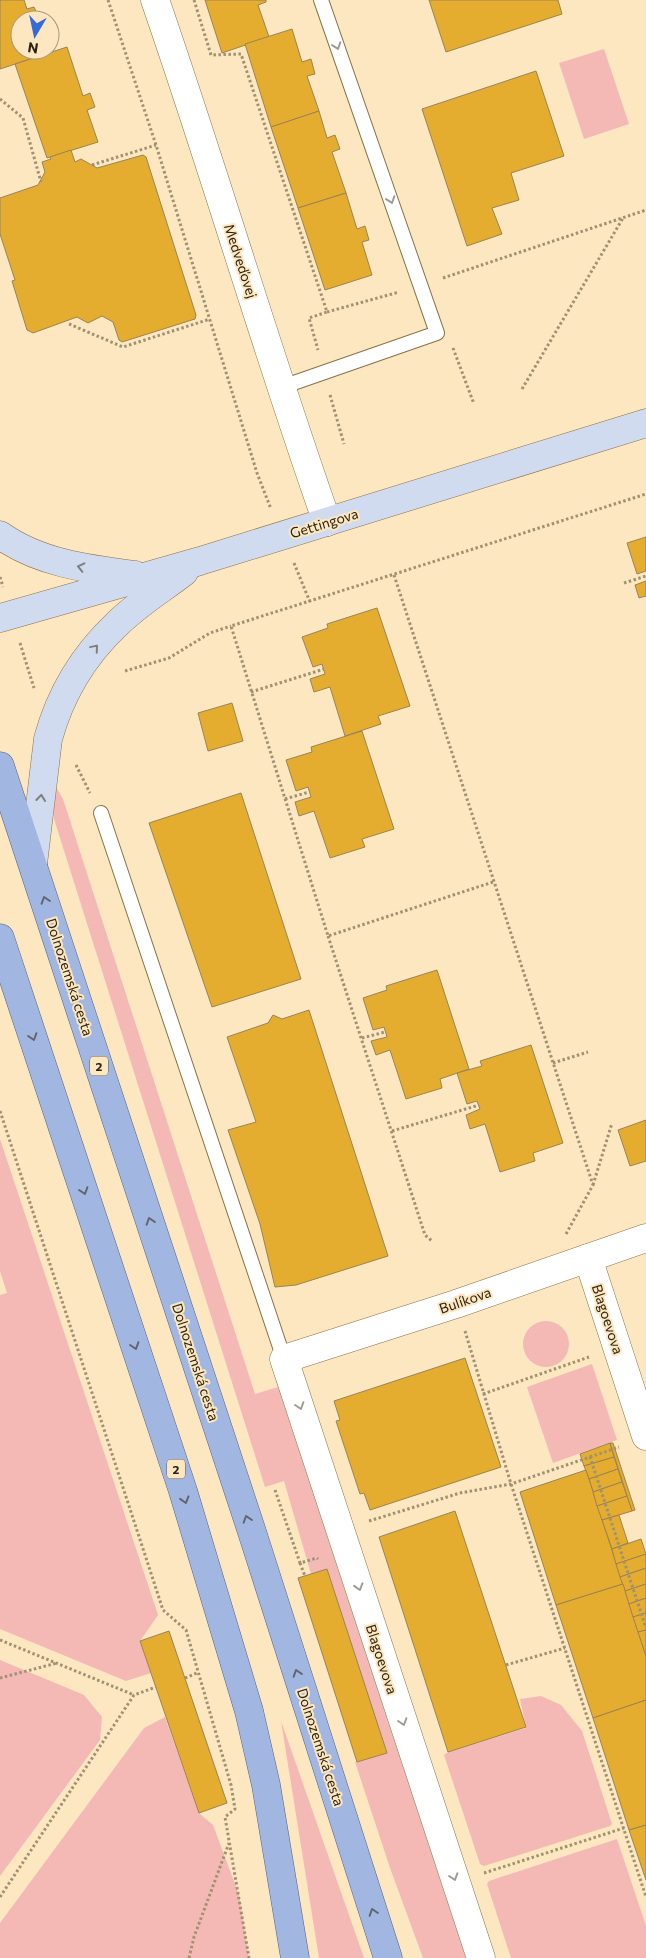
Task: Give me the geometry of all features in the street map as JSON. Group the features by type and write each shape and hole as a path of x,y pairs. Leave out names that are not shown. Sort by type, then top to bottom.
{"main road":[{"name":"Dolnozemská cesta","path":"0,766 252,1532 388,1958"},
{"name":"2","path":"0,938 183,1491 249,1711 266,1786 295,1958"}],"street":[{"name":"Medveďovej","path":"156,0 327,522"},
{"name":"Gettingova","path":"0,618 200,561 646,423"},
{"path":"0,535 14,545 47,559 91,569 147,576"},
{"path":"33,864 48,739 52,722 72,678 117,623 200,561"},
{"name":"Bulíkova","path":"284,1359 456,1304 646,1238"},
{"name":"Blagoevova","path":"588,1258 646,1436"},
{"name":"Blagoevova","path":"284,1359 481,1958"}],"lane":[{"path":"282,387 437,333 322,0"},
{"path":"101,813 284,1359"}],"path":[{"path":"108,0 156,145 256,473 310,602"},
{"path":"194,0 211,55 241,54 327,312"},
{"path":"0,99 23,118 41,182"},
{"path":"92,165 156,145"},
{"path":"344,444 309,318 420,285 646,210"},
{"path":"522,389 624,218"},
{"path":"69,324 122,347 210,319"},
{"path":"125,671 170,658 210,633 230,626 646,494"},
{"path":"394,575 593,1185"},
{"path":"624,583 646,576"},
{"path":"230,626 425,1235 433,1242"},
{"path":"251,692 324,669"},
{"path":"285,799 309,792"},
{"path":"328,936 493,882"},
{"path":"362,1038 385,1032"},
{"path":"553,1063 588,1052"},
{"path":"392,1131 479,1105"},
{"path":"0,1111 163,1610 186,1630 231,1785 235,1809 225,1817 250,1958"},
{"path":"545,1272 593,1185 612,1123"},
{"path":"468,1346 511,1484 646,1897"},
{"path":"483,1394 617,1347"},
{"path":"360,1524 460,1493 511,1484 612,1450"},
{"path":"590,1457 646,1628"},
{"path":"275,1490 305,1576"},
{"path":"300,1563 317,1558"},
{"path":"0,1640 134,1695"},
{"path":"506,1665 565,1648"},
{"path":"0,1678 58,1663"},
{"path":"185,1678 197,1673"},
{"path":"0,1898 134,1695 156,1686"},
{"path":"455,1882 624,1828"},
{"path":"189,1958 194,1937 230,1842"},
{"path":"640,1879 645,1877"}],"shaded area":[{"path":"604,49 629,124 584,139 559,63"},
{"path":"53,782 63,799 255,1394 278,1387 466,1958 423,1958 390,1868 355,1762 386,1752 327,1569 311,1574 284,1481 265,1487 54,819"},
{"path":"0,1139 158,1615 140,1641 151,1673 126,1681 0,1629 0,1295 7,1293 0,1271"},
{"path":"546,1321 559,1325 565,1331 569,1344 565,1357 559,1363 546,1367 533,1363 527,1357 523,1344 527,1331 533,1325"},
{"path":"592,1364 617,1440 553,1463 527,1387"},
{"path":"0,1660 84,1695 102,1717 100,1740 0,1876"},
{"path":"541,1696 561,1705 582,1731 612,1824 484,1866 480,1864 444,1755 448,1752 526,1728 520,1699"},
{"path":"165,1717 199,1813 213,1825 239,1895 249,1958 0,1958 0,1923 144,1728"},
{"path":"281,1721 364,1958 319,1958"},
{"path":"617,1839 646,1926 646,1958 511,1958 487,1884 489,1881"}],"building":[{"path":"0,0 24,0 27,9 34,7 35,10 10,10 10,60 28,60 0,69"},
{"path":"205,0 266,0 266,2 258,5 269,37 222,53"},
{"path":"429,0 558,0 562,14 446,52"},
{"path":"292,29 302,62 311,59 315,74 307,76 319,111 271,127 245,44"},
{"path":"67,47 83,96 90,93 95,107 87,110 98,142 47,158 15,64 27,60 60,60 60,49"},
{"path":"536,71 564,156 511,173 519,200 492,208 502,234 467,246 422,109"},
{"path":"319,111 327,138 335,135 340,149 332,152 346,193 298,208 271,127"},
{"path":"71,150 75,162 81,159 97,168 143,155 146,157 196,315 195,319 122,342 119,340 113,322 102,316 88,323 77,317 33,333 27,330 12,281 15,280 0,234 0,198 38,185 45,172 42,162 51,159 50,157"},
{"path":"346,193 357,229 365,226 369,240 362,242 372,275 325,290 298,208"},
{"path":"646,537 646,571 637,574 627,543"},
{"path":"646,581 646,596 639,598 635,585"},
{"path":"377,608 410,706 378,716 381,724 345,736 330,687 314,692 310,679 325,674 322,664 313,667 302,637 328,628 327,624"},
{"path":"232,703 243,741 208,751 198,713"},
{"path":"362,731 394,829 362,839 365,847 330,858 314,811 299,816 295,802 311,797 308,787 296,791 286,760 312,752 311,747"},
{"path":"241,793 301,979 212,1007 149,823"},
{"path":"437,970 469,1069 440,1079 442,1088 406,1099 390,1050 376,1055 371,1041 387,1037 384,1027 373,1030 363,998 387,990 386,986"},
{"path":"309,1010 388,1256 296,1285 275,1287 260,1224 228,1130 256,1122 227,1037 268,1023 273,1015 282,1019"},
{"path":"531,1045 563,1143 533,1153 535,1161 500,1172 485,1124 470,1129 466,1115 480,1109 477,1101 467,1104 457,1073 482,1066 480,1061"},
{"path":"646,1120 646,1161 630,1166 618,1130"},
{"path":"465,1358 501,1467 370,1510 364,1493 360,1494 336,1421 340,1420 334,1401"},
{"path":"610,1443 614,1457 584,1466 580,1454"},
{"path":"610,1443 613,1443 635,1510 632,1511"},
{"path":"614,1457 618,1469 589,1479 584,1466"},
{"path":"618,1469 622,1482 593,1492 589,1479"},
{"path":"586,1470 623,1584 556,1605 520,1492"},
{"path":"622,1482 627,1496 597,1506 593,1492"},
{"path":"627,1496 632,1511 602,1520 597,1506"},
{"path":"455,1511 526,1727 448,1752 379,1537"},
{"path":"619,1515 628,1543 612,1549 602,1520"},
{"path":"641,1539 646,1554 616,1564 612,1549"},
{"path":"646,1554 646,1568 620,1577 616,1564"},
{"path":"646,1568 646,1584 625,1591 620,1577"},
{"path":"327,1569 387,1753 357,1762 298,1578"},
{"path":"623,1584 646,1656 646,1700 593,1718 556,1605"},
{"path":"646,1584 646,1598 629,1604 625,1591"},
{"path":"646,1598 646,1613 633,1617 629,1604"},
{"path":"646,1613 646,1630 638,1632 633,1617"},
{"path":"646,1630 646,1656 638,1632"},
{"path":"169,1631 227,1803 199,1813 140,1641"},
{"path":"646,1700 646,1825 629,1830 593,1718"},
{"path":"646,1825 646,1880 629,1830"}]}
